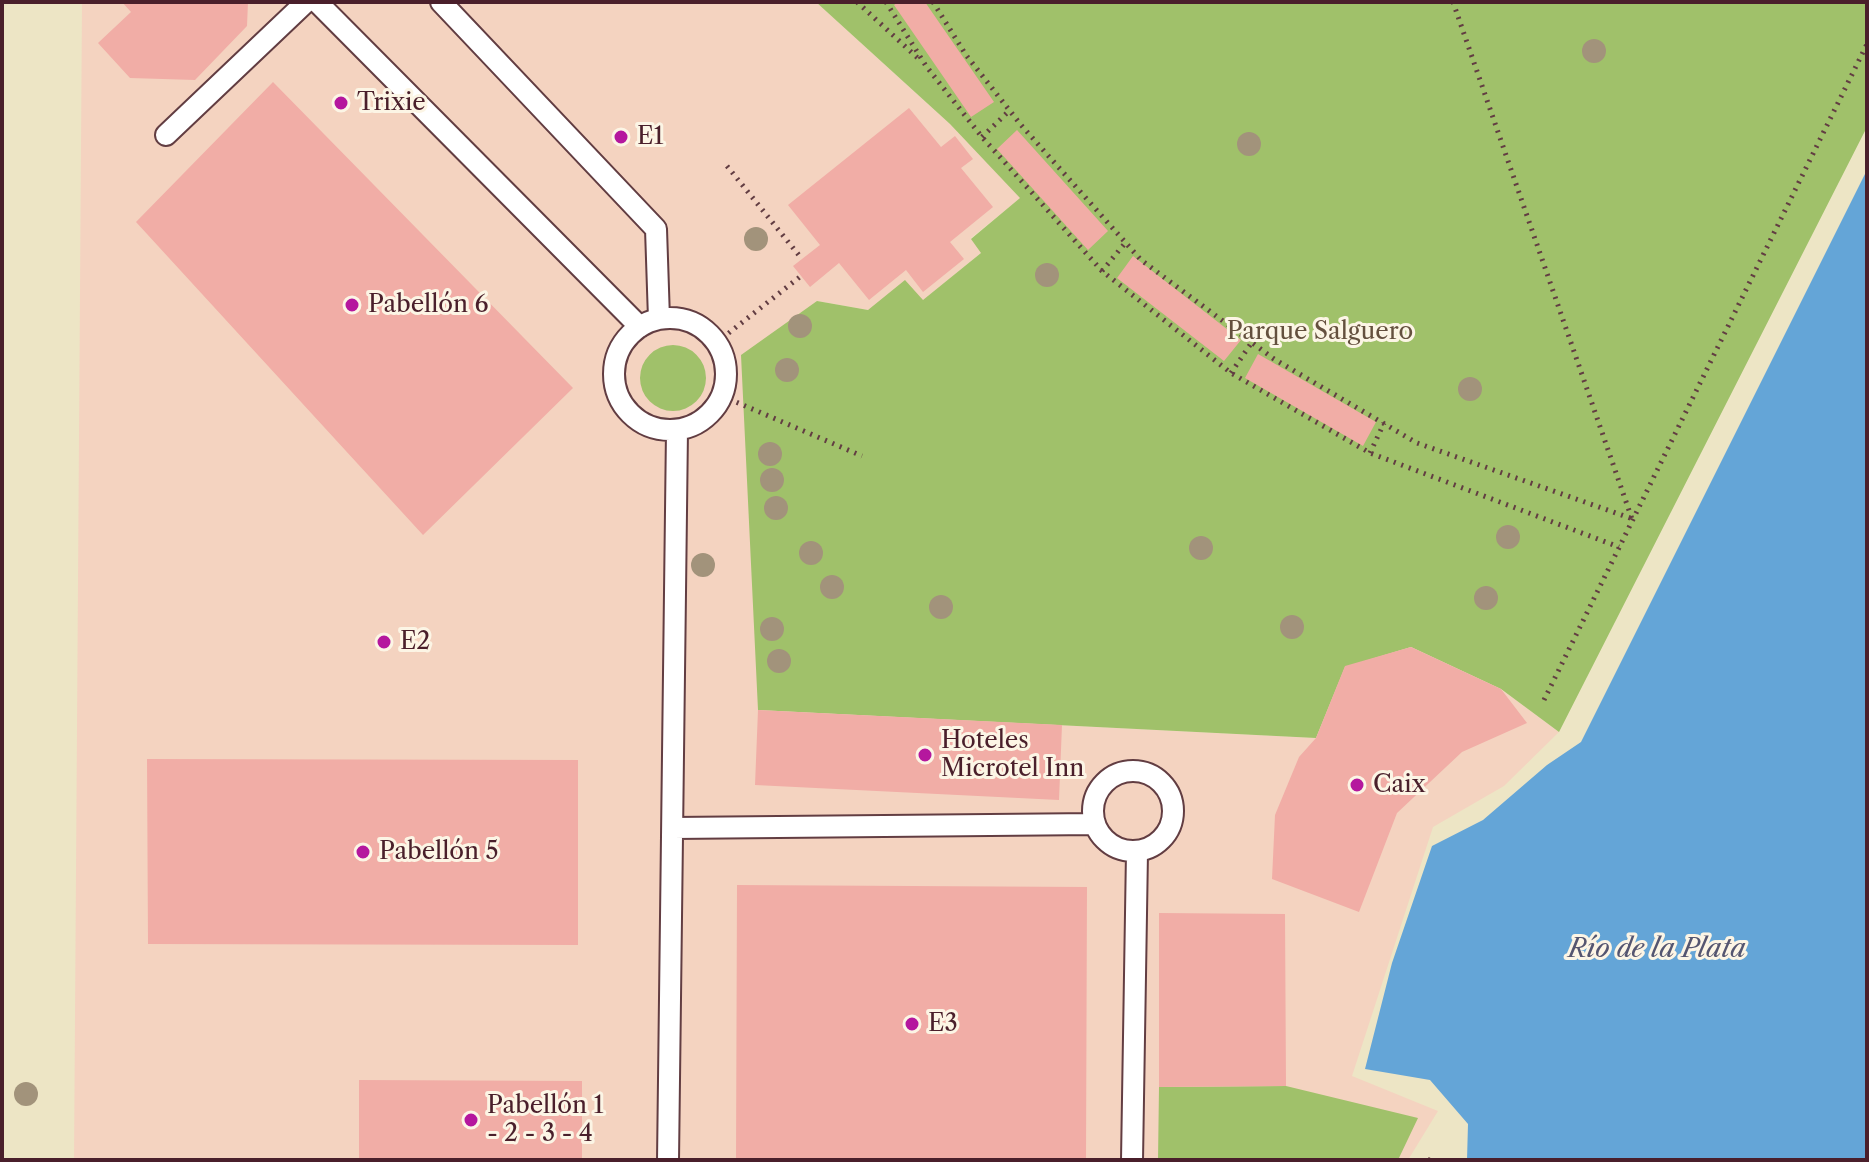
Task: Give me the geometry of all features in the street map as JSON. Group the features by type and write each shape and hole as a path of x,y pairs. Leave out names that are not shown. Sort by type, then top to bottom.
{"lane":[{"path":"166,135 306,2"},
{"path":"317,2 649,323"},
{"path":"441,2 656,229 649,323"},
{"path":"678,319 698,325 716,343 723,356 726,376 722,396 712,413 696,425 677,430 658,430 640,422 626,410 617,393 614,375 617,356 626,339 649,323 678,319"},
{"path":"668,1160 677,430"},
{"path":"1136,771 1149,774 1169,792 1173,818 1169,831 1149,849 1137,852 1111,845 1101,836 1095,824 1095,798 1111,777 1136,771"},
{"path":"673,828 1095,824"},
{"path":"1132,1160 1137,852"}],"path":[{"path":"857,2 926,66"},
{"path":"886,2 926,66 982,137 1102,271 1231,373 1370,453 1619,547"},
{"path":"933,2 966,55 1010,110 1141,260 1274,359 1417,443 1633,519"},
{"path":"1453,2 1633,519"},
{"path":"1544,700 1867,44"},
{"path":"982,137 1010,110"},
{"path":"727,166 802,259"},
{"path":"1102,271 1126,242"},
{"path":"716,343 801,276"},
{"path":"1231,373 1252,342"},
{"path":"722,396 862,456"},
{"path":"1370,453 1384,423"}],"shaded area":[{"path":"82,2 816,2 950,124 1021,198 971,238 982,252 923,301 868,310 817,301 758,710 1316,738 1345,666 1411,647 1501,689 1559,732 1504,786 1433,827 1352,1076 1438,1111 1408,1160 74,1160"}],"green space":[{"name":"Parque Salguero","path":"816,2 1867,2 1867,127 1559,732 1501,689 1411,647 1345,667 1316,738 758,710 741,355 817,301 868,310 905,280 923,300 981,253 971,239 1020,198 950,124"},
{"path":"673,345 696,355 706,378 696,401 673,411 650,401 640,378 650,355"},
{"path":"1286,1086 1418,1118 1398,1160 1158,1160 1159,1087"}],"water":[{"name":"Río de la Plata","path":"1867,170 1867,1160 1467,1160 1468,1124 1430,1080 1365,1069 1392,963 1432,846 1483,820 1547,765 1581,742"}],"building":[{"path":"122,2 248,2 247,26 195,80 130,78 98,43 131,12"},
{"path":"898,2 925,2 994,102 971,117 894,5"},
{"name":"Pabellón 6","path":"273,82 573,388 423,535 136,222"},
{"path":"909,108 941,147 955,136 973,159 961,168 993,207 950,242 964,259 923,292 906,270 869,300 839,263 810,287 793,266 820,245 788,205"},
{"path":"1017,130 1108,231 1088,250 997,149"},
{"path":"1133,256 1241,340 1224,361 1117,278"},
{"path":"1258,354 1376,422 1363,446 1245,378"},
{"name":"Caix","path":"1411,647 1501,689 1527,723 1462,752 1397,813 1359,912 1272,879 1275,815 1299,757 1316,738 1345,666"},
{"path":"758,710 1062,725 1059,800 755,785"},
{"name":"Pabellón 5","path":"147,759 578,760 578,945 148,944"},
{"name":"E3","path":"737,885 1087,887 1086,1160 736,1160"},
{"path":"1159,913 1285,914 1286,1086 1159,1087"},
{"name":"Pabellón 1 - 2 - 3 - 4","path":"359,1080 582,1081 582,1160 359,1160"}],"place":[{"name":"Trixie","path":"341,103"},
{"name":"E1","path":"621,137"},
{"name":"Pabellón 6","path":"352,305"},
{"name":"E2","path":"384,642"},
{"name":"Hoteles Microtel Inn","path":"925,755"},
{"name":"Caix","path":"1357,785"},
{"name":"Pabellón 5","path":"363,852"},
{"name":"E3","path":"912,1024"},
{"name":"Pabellón 1 - 2 - 3 - 4","path":"471,1120"}]}
